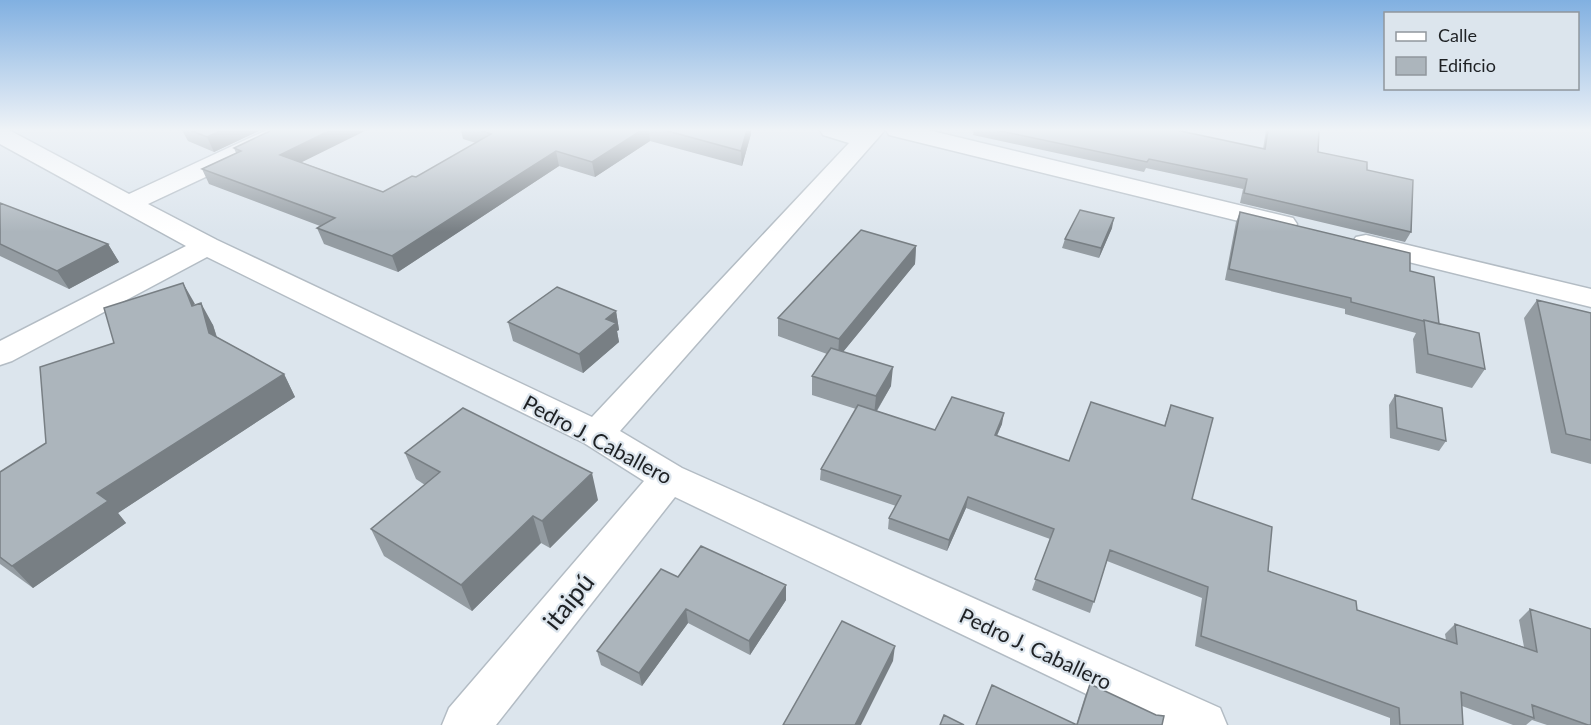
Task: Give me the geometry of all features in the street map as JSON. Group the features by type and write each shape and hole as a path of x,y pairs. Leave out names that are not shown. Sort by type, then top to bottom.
{"street":[{"name":"Pedro J. Caballero","path":"53,164 207,246 597,434 669,478 1203,725"},
{"path":"127,204 214,164"},
{"path":"597,434 844,164"},
{"path":"1037,164 1302,228"},
{"path":"1337,236 1591,298"},
{"path":"0,354 207,246"},
{"name":"itaipú","path":"466,725 669,478"}],"building":[{"path":"213,164 305,164 383,192 439,164 536,164 392,256 317,228 335,218 202,169"},
{"path":"1173,164 1367,164 1367,170 1413,180 1411,232 1244,193 1247,179"},
{"path":"0,203 108,244 57,271 0,244"},
{"path":"1080,210 1114,218 1101,248 1065,239"},
{"path":"1240,212 1410,253 1410,271 1434,277 1439,324 1351,302 1351,298 1229,269"},
{"path":"861,230 916,246 839,339 778,318"},
{"path":"183,283 192,306 201,303 209,333 284,374 97,493 108,501 12,566 0,557 0,472 46,443 40,367 114,343 104,308"},
{"path":"557,287 616,311 606,319 616,323 579,354 508,322"},
{"path":"1537,300 1591,313 1591,440 1566,434"},
{"path":"1424,320 1479,333 1485,369 1428,354"},
{"path":"831,348 893,367 876,396 812,376"},
{"path":"1395,395 1442,408 1446,441 1397,428"},
{"path":"952,397 1004,413 995,435 1069,461 1091,402 1165,426 1171,405 1213,418 1192,499 1272,527 1268,571 1356,601 1357,610 1457,644 1455,624 1537,652 1530,609 1591,629 1591,725 1532,705 1534,718 1461,692 1463,725 1400,725 1399,708 1201,636 1208,587 1110,550 1094,602 1035,579 1054,529 968,497 949,540 889,518 901,496 821,469 858,405 935,430"},
{"path":"463,408 592,473 542,521 533,516 461,585 371,529 440,472 405,453"},
{"path":"701,546 786,585 749,641 686,609 639,673 597,651 661,569 678,577"},
{"path":"842,621 895,646 855,725 783,725"},
{"path":"1090,684 1156,715 1164,716 1162,725 1077,725"},
{"path":"992,685 1077,725 976,725"},
{"path":"944,715 964,725 940,725"}]}
